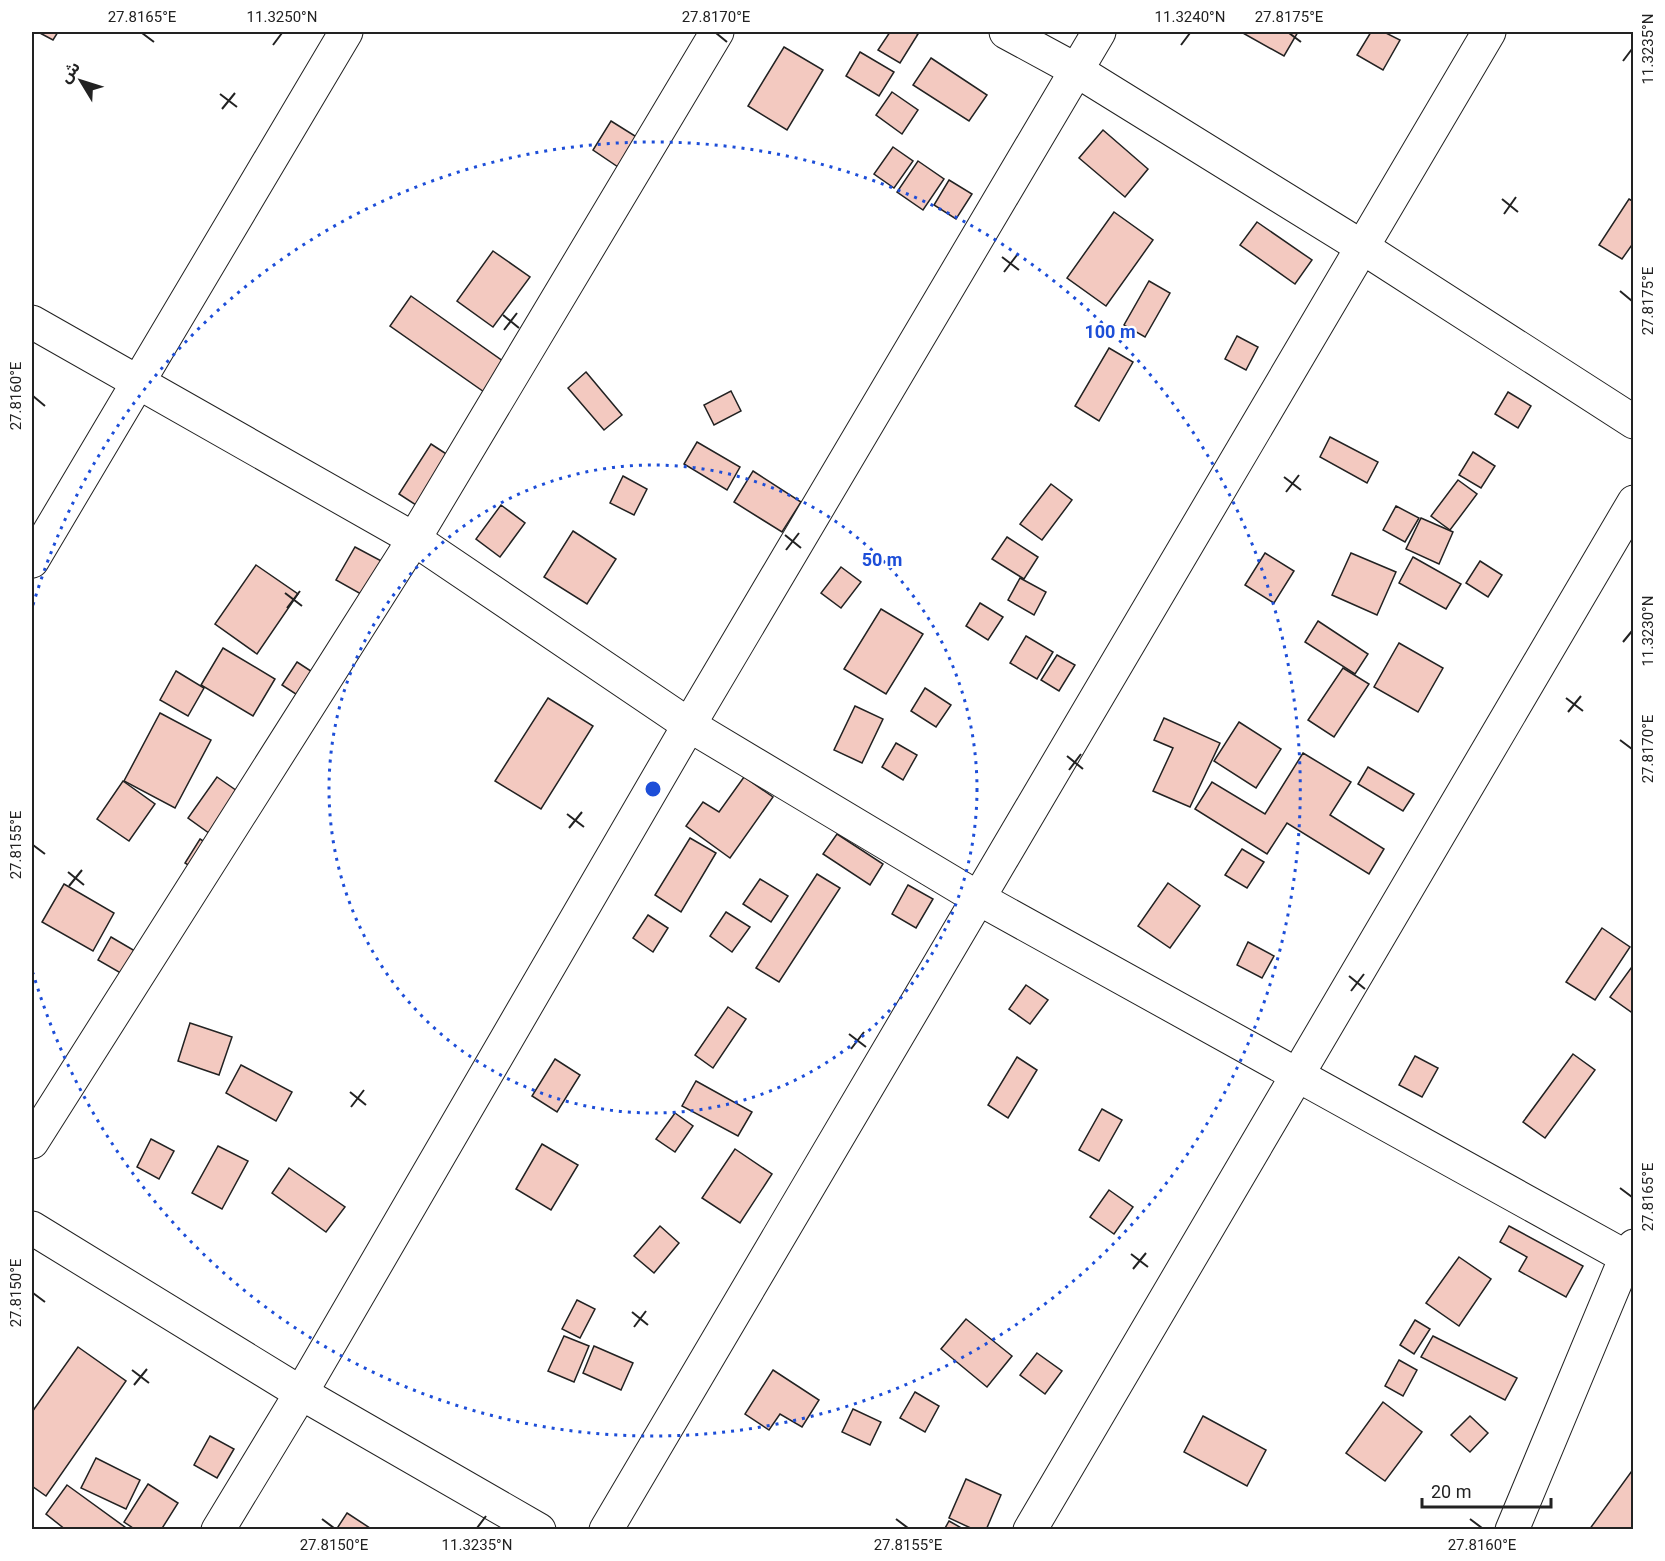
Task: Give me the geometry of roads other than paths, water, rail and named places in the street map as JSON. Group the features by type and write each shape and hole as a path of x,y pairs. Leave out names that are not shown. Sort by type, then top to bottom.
{"street":[{"path":"32,561 346,32"},
{"path":"32,1142 414,539 717,32"},
{"path":"1006,32 1076,70 1362,247 1634,422"},
{"path":"218,1530 301,1393 689,725 1099,32"},
{"path":"606,1530 1489,32"},
{"path":"32,322 414,539 689,725 978,898 1297,1075 1631,1256 1512,1530"},
{"path":"1030,1530 1634,502"},
{"path":"32,1228 301,1393 539,1530"}]}
